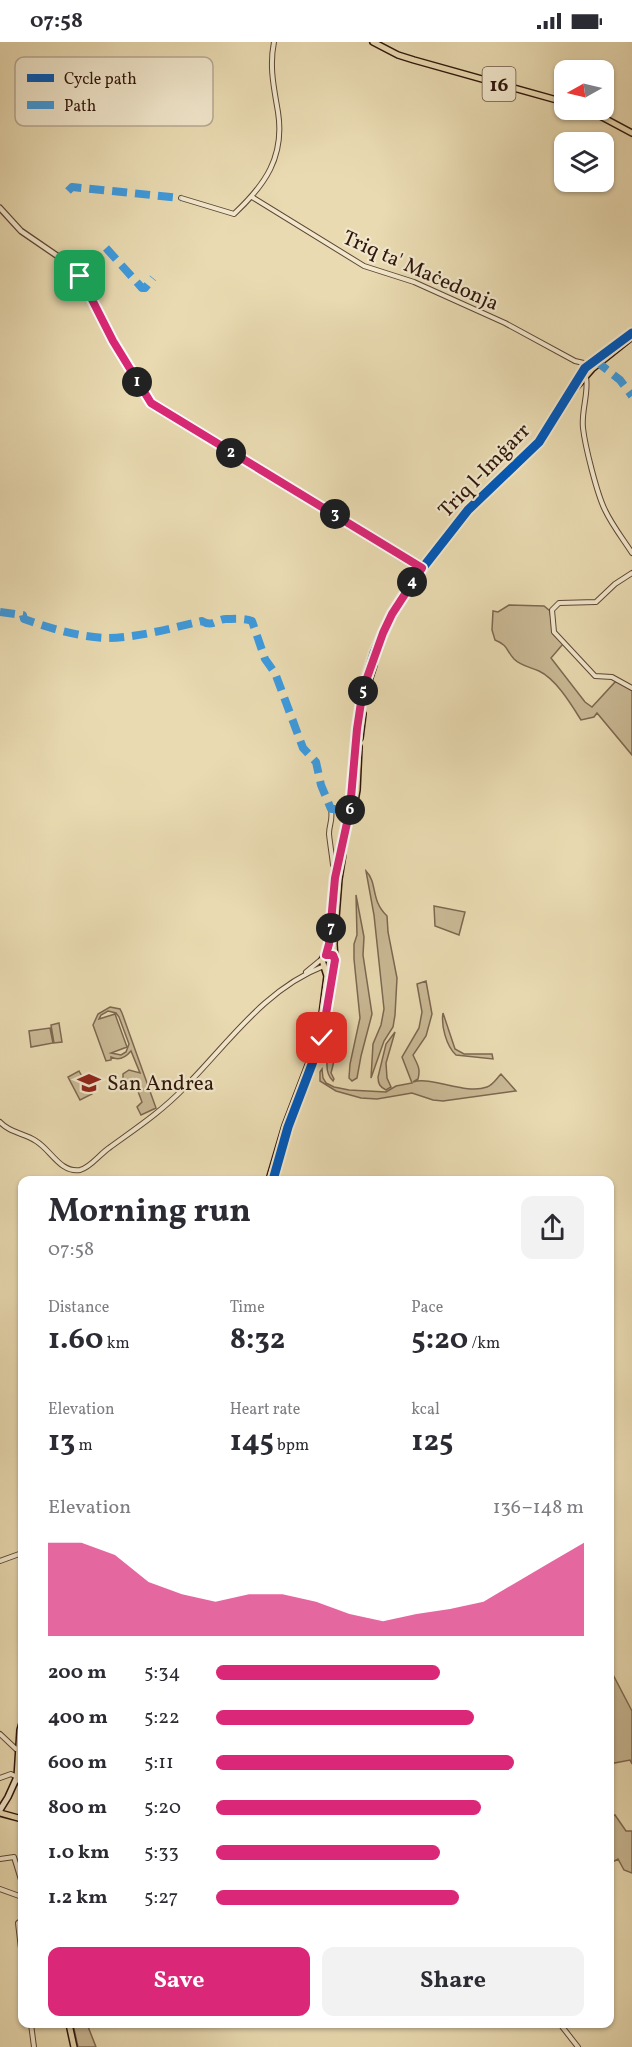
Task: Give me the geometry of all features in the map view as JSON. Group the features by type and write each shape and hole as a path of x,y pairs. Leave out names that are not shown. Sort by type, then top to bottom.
{"main road":[{"name":"16","path":"373,42 399,55 554,99"},
{"name":"16","path":"380,42 434,65"},
{"path":"608,120 632,133"},
{"name":"Triq l-Imġarr","path":"272,1176 285,1126 319,1037 327,981 324,956 329,944 337,866 350,809 357,729 367,677 375,653 392,614 422,568 468,510 539,442 585,374 632,335"},
{"name":"Triq l-Imġarr","path":"272,1176 288,1127 322,1038 335,957 339,879 357,790 360,737 366,691 386,633 416,581 471,511 541,443 589,364 632,335"},
{"path":"324,956 330,954 335,957"},
{"path":"324,966 333,965"},
{"path":"18,1727 16,1749 18,1779"},
{"path":"18,1753 16,1776 0,1810 18,1817"},
{"path":"70,2028 74,2047"}],"street":[{"path":"181,198 234,214 252,197 266,178 279,148 278,114 271,67 274,42"},
{"name":"Triq ta' Maċedonja","path":"252,197 364,266 414,282 505,323 581,363"},
{"path":"0,208 21,231 75,268 113,341 151,403 422,568"},
{"path":"589,364 581,363 587,385 583,427 585,443 603,507 632,554"},
{"path":"632,573 617,582 596,602 559,603 552,610 554,632 595,676 612,677 632,688"},
{"path":"331,809 333,819 329,835 333,865 337,866"},
{"path":"302,977 324,956"},
{"path":"0,1122 8,1129 37,1141 65,1168 77,1170 86,1168 105,1150 147,1122 183,1090 255,1011 302,977 324,966"},
{"path":"316,968 323,972 327,981"},
{"path":"0,1561 18,1554"},
{"path":"0,1734 16,1749"},
{"path":"0,1778 16,1776"},
{"path":"0,1859 15,1857 18,1868"},
{"path":"0,1889 18,1896"},
{"path":"32,2028 34,2047"},
{"path":"563,2028 578,2047"}],"shaded area":[{"path":"509,605 544,606 550,611 553,632 563,644 551,658 585,702 592,707 616,681 632,688 632,755 597,713 594,717 581,720 563,692 551,680 539,671 517,661 505,646 495,640 492,630 493,611 498,612"},
{"path":"366,871 372,881 378,904 387,916 397,978 393,1027 384,1041 371,1078 373,1044 381,1025 384,1009 374,915"},
{"path":"356,895 364,937 363,955 372,1014 357,1078 352,1081 349,1078 350,1064 360,1018 354,959 354,944 357,935"},
{"path":"434,906 465,912 459,935 435,926"},
{"path":"426,981 432,1014 426,1036 413,1055 419,1072 418,1079 413,1082 429,1081 478,1089 489,1086 501,1074 516,1091 443,1101 412,1093 377,1099 361,1098 336,1091 320,1081 322,1069 326,1083 349,1090 386,1092 396,1086 412,1083 402,1057 419,1028 422,1012 417,984"},
{"path":"110,1007 120,1009 156,1108 141,1115 137,1107 142,1102 136,1086 123,1080 123,1074 129,1070 140,1073 131,1051 122,1058 111,1057 111,1060 106,1061 93,1025 98,1014","holes":["108,1011 116,1013 129,1044 126,1052 121,1055 111,1053 127,1047 115,1014 99,1019"]},
{"path":"443,1013 455,1049 464,1054 492,1054 493,1059 456,1055 445,1035"},
{"path":"59,1023 62,1042 54,1043 51,1025"},
{"path":"339,1023 342,1029 331,1073 333,1081 329,1076 327,1062"},
{"path":"50,1028 53,1043 31,1047 29,1031"},
{"path":"395,1032 386,1063 387,1078 391,1087 386,1090 378,1082 378,1077 386,1044"},
{"path":"79,1071 92,1094 80,1100 68,1077"},
{"path":"614,1677 632,1711 632,1764 630,1760 614,1763"},
{"path":"614,1815 626,1831 632,1831 632,1873 624,1870 618,1859 614,1861"},
{"path":"74,2028 89,2028 96,2047 78,2047"}],"marked path":[{"path":"68,191 72,187 181,198"},
{"path":"106,248 142,288 145,288 153,278"},
{"path":"597,359 620,380 632,396"},
{"path":"0,612 23,615 24,619 64,632 106,638 142,634 202,621 209,624 223,619 252,621 265,659 275,673 303,748 316,762 321,785 331,809 350,809"}],"cycle path":[{"path":"326,955 335,878 350,809 363,689 374,653 392,614 414,579 468,510 539,442 585,368 632,333"},
{"path":"274,1176 288,1127 322,1038 333,965"}],"place":[{"name":"San Andrea","path":"89,1083"}],"route":[{"path":"80,276 113,341 151,403 411,559 422,568 392,614 363,689 350,809 335,878 326,955 333,955 335,963 322,1038"}]}
